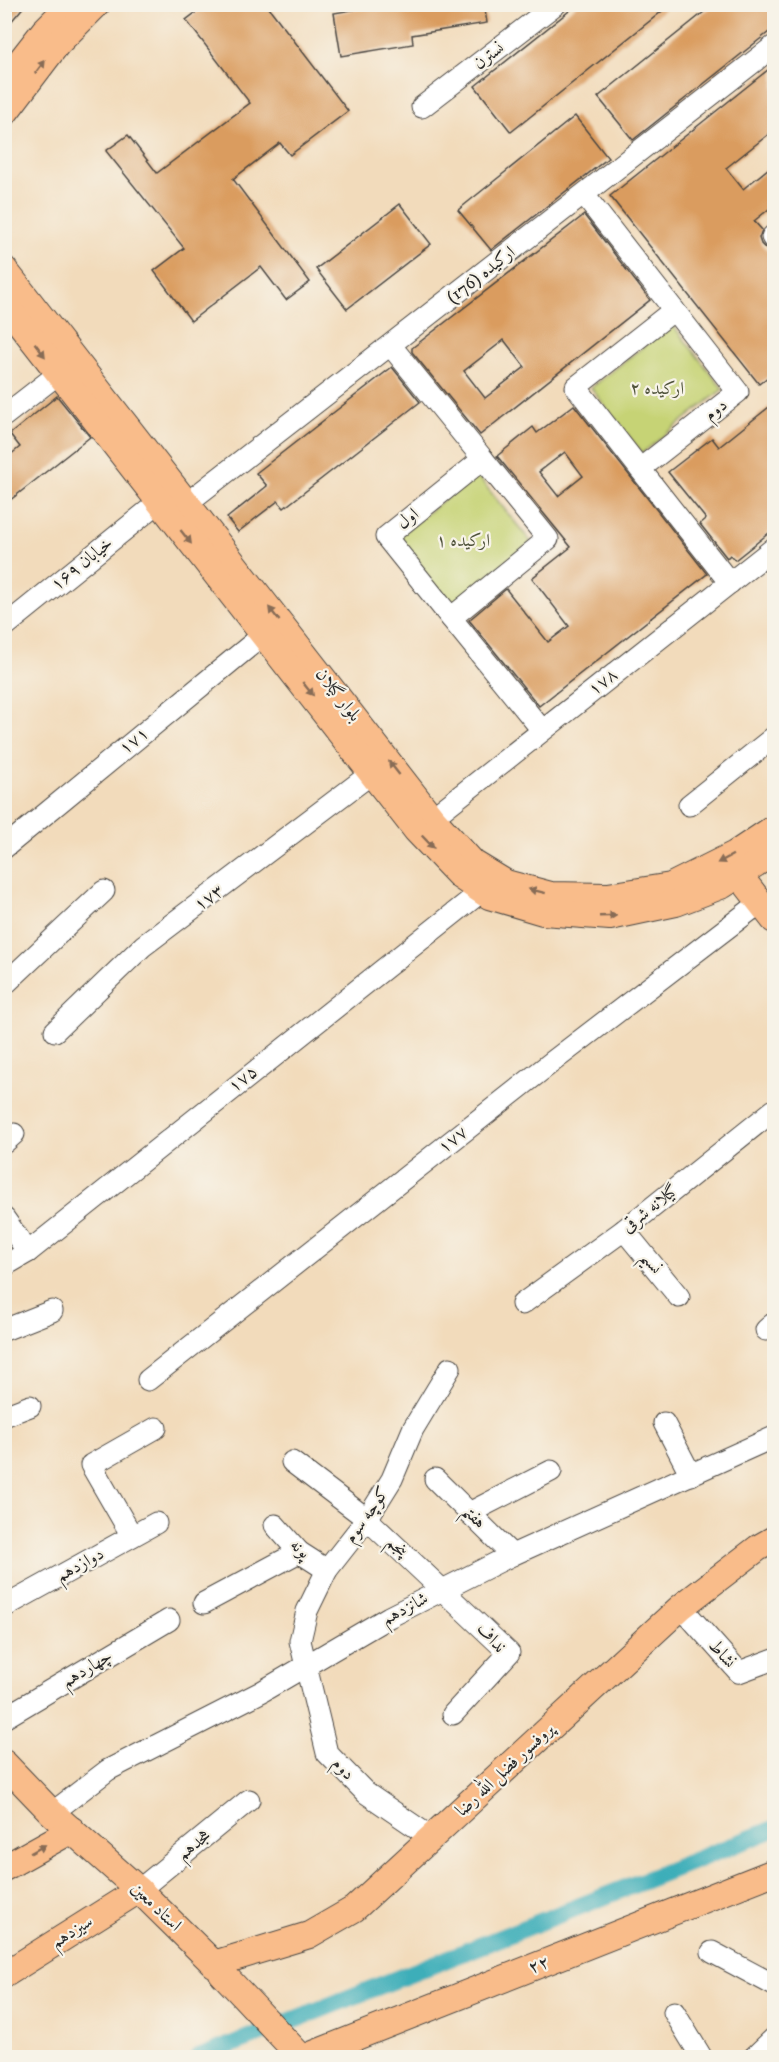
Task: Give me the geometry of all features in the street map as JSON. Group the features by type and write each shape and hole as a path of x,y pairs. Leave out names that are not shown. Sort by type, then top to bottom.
{"main road":[{"path":"4,82 44,31 71,4"},
{"path":"4,114 58,43 97,4"},
{"name":"بلوار گیلان","path":"4,269 432,818 473,863 506,884 551,895 608,896 671,886 735,854 774,828"},
{"name":"بلوار گیلان","path":"4,303 263,635 313,695 416,830 461,877 482,891 543,912 610,917 676,903 723,885 774,852"},
{"path":"739,874 767,911"},
{"name":"پروفسور فضل الله رضا","path":"218,1968 309,1935 354,1909 681,1607 758,1548 774,1539"},
{"name":"استاد معین","path":"4,1763 52,1813 139,1890 218,1968 297,2052"},
{"path":"4,1868 72,1830"},
{"name":"۲۲","path":"297,2052 774,1872"},
{"name":"سیزدهم","path":"4,1975 139,1890"}],"street":[{"name":"نسترن","path":"422,107 556,4"},
{"name":"ارکیده (176)","path":"188,503 774,46"},
{"name":"دوم","path":"584,195 738,392 640,469"},
{"path":"774,235 772,237 774,240"},
{"path":"674,310 576,387 730,583"},
{"path":"391,346 548,539 451,618"},
{"path":"4,416 58,374"},
{"name":"اول","path":"483,459 386,537 543,730"},
{"name":"خیابان ۱۶۹","path":"4,627 159,502"},
{"name":"۱۷۸","path":"432,818 774,548"},
{"name":"۱۷۱","path":"4,848 263,635"},
{"path":"689,805 774,737"},
{"name":"۱۷۳","path":"55,1031 143,946 372,773"},
{"path":"4,985 104,891"},
{"name":"۱۷۵","path":"4,1266 28,1252 482,891"},
{"name":"۱۷۷","path":"148,1380 552,1062 767,911"},
{"name":"گیلانه شرقی","path":"522,1304 624,1230 774,1110"},
{"path":"4,1218 28,1252"},
{"name":"نسیم","path":"624,1230 679,1297"},
{"path":"4,1330 52,1311"},
{"name":"کوچه سوم","path":"306,1665 300,1641 306,1611 327,1570 367,1519 392,1479 413,1429 450,1368"},
{"path":"4,1416 30,1406"},
{"path":"664,1424 692,1475"},
{"path":"132,1536 91,1464 156,1428"},
{"name":"شانزدهم","path":"52,1813 108,1770 170,1740 442,1590 512,1555 774,1437"},
{"name":"پنجم","path":"292,1462 367,1519 442,1590"},
{"path":"469,1513 551,1471"},
{"name":"هفتم","path":"435,1479 512,1555"},
{"name":"دوازدهم","path":"4,1607 156,1523"},
{"name":"پونه","path":"276,1525 299,1552 327,1570"},
{"path":"204,1603 299,1552"},
{"name":"نداف","path":"442,1590 509,1653 453,1714"},
{"name":"نشاط","path":"681,1607 739,1672 774,1659"},
{"name":"چهاردهم","path":"4,1718 169,1620"},
{"name":"دوم","path":"306,1665 327,1753 366,1793 432,1838"},
{"name":"هجدهم","path":"139,1890 249,1800"},
{"path":"712,1952 772,1978"},
{"path":"674,2012 702,2058"},
{"path":"753,2058 774,2038"}],"green space":[{"name":"ارکیده ۲","path":"672,324 723,389 642,453 591,388"},
{"name":"ارکیده ۱","path":"476,474 531,542 450,607 395,539"}],"building":[{"path":"4,4 26,4 4,30"},
{"path":"207,4 266,4 348,111 290,155 280,143 233,179 310,282 286,300 261,267 191,321 154,271 184,248 106,151 128,135 157,173 250,103 186,20"},
{"path":"387,4 484,4 487,23 412,35 413,44 341,56 334,13"},
{"path":"578,4 671,4 511,132 475,86"},
{"path":"714,4 774,4 774,28 633,140 598,97"},
{"path":"774,65 774,130 726,168 743,189 774,164 774,205 754,221 762,230 759,238 761,244 774,253 774,372 759,384 610,196"},
{"path":"575,116 608,158 491,250 458,210"},
{"path":"400,204 431,244 347,309 316,269"},
{"path":"584,215 650,300 480,435 412,352 412,348","holes":["504,340 525,367 485,398 464,371"]},
{"path":"392,367 420,402 284,508 278,501 238,532 227,518 267,486 256,473"},
{"path":"57,396 90,437 4,505 4,460 20,447 10,434"},
{"path":"774,403 774,529 735,560 730,555 727,558 700,524 706,519 668,472 712,438 719,447"},
{"path":"574,405 707,574 539,706 469,620 506,589 548,642 569,626 532,578 571,547 497,456 533,427 537,433","holes":["565,452 583,476 558,496 539,472"]}],"waterway":[{"path":"198,2058 774,1829"}]}
